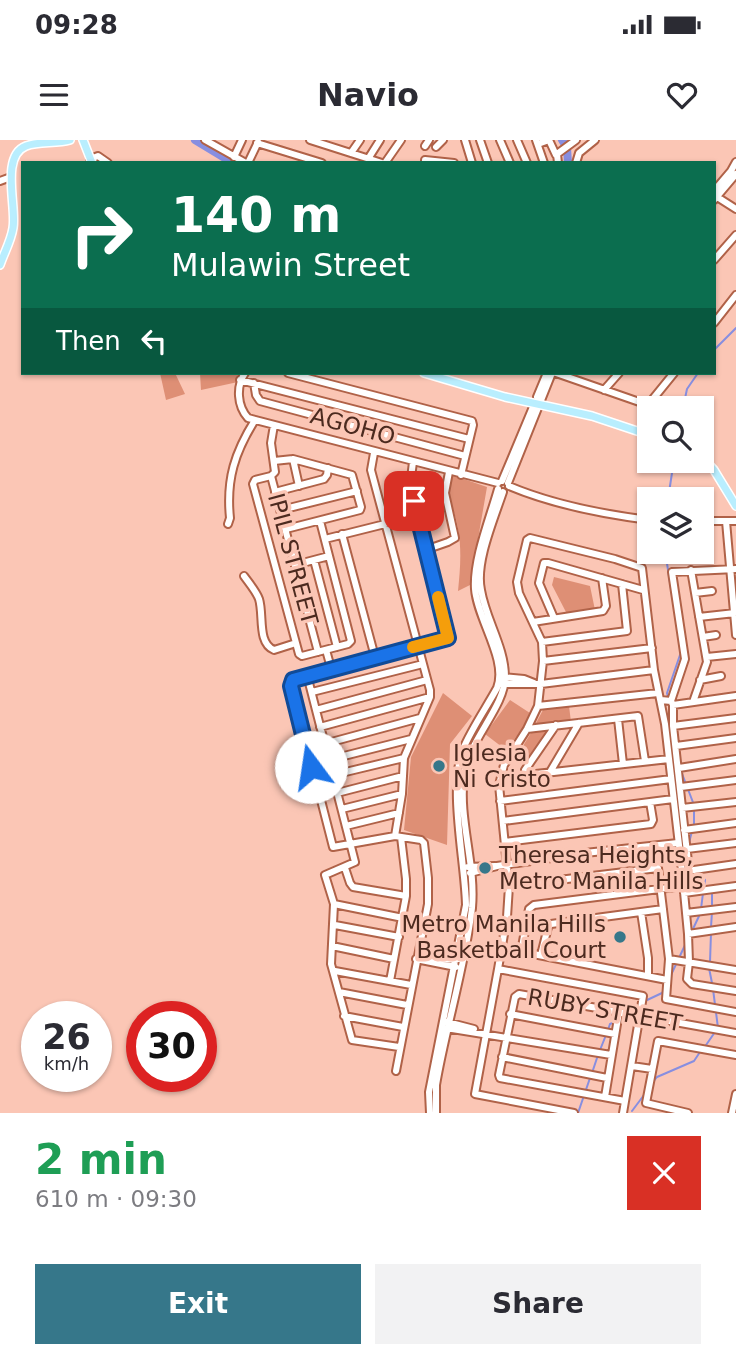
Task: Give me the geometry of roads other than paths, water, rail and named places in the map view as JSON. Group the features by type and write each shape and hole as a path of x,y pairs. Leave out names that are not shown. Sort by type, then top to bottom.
{"main road":[{"path":"0,265 14,226 11,177 14,161 22,148 70,140"},
{"path":"83,140 91,161"},
{"path":"431,375 505,397 592,416 637,431"},
{"path":"714,470 736,506"}],"street":[{"path":"205,140 243,161"},
{"path":"220,149 224,140"},
{"path":"234,157 242,140"},
{"path":"310,140 376,161"},
{"path":"337,148 342,140"},
{"path":"351,153 360,140"},
{"path":"368,159 380,140"},
{"path":"385,161 401,140"},
{"path":"436,147 443,140"},
{"path":"465,140 471,161"},
{"path":"480,140 487,161"},
{"path":"500,140 509,161"},
{"path":"517,140 526,161"},
{"path":"543,161 537,142 549,140 557,157 574,141"},
{"path":"577,161 579,153 595,140"},
{"path":"248,161 258,142 300,159"},
{"path":"284,161 287,154"},
{"path":"716,194 736,162"},
{"path":"716,194 736,174"},
{"path":"0,181 11,177"},
{"path":"716,196 736,209"},
{"path":"716,258 736,235"},
{"path":"716,321 733,305 736,295"},
{"path":"244,375 238,388 240,405 247,418 255,421 528,494 637,518"},
{"path":"295,375 473,423 461,475"},
{"path":"430,1113 429,1092 472,906 463,801 464,775 472,748 502,681 476,596 478,562 503,487 551,375"},
{"path":"604,390 617,375"},
{"path":"581,377 604,390 648,405 672,375"},
{"path":"240,380 469,439"},
{"name":"AGOHO","path":"254,383 260,401 465,456"},
{"path":"228,524 231,474 240,445 255,421"},
{"name":"IPIL STREET","path":"274,425 271,443 275,472 271,476 318,652"},
{"path":"374,453 372,470 428,680 430,697 404,758 398,836 407,879 406,896 390,981"},
{"path":"293,459 299,486"},
{"path":"274,461 293,459 352,475 358,491 360,509 286,529"},
{"path":"396,1071 428,904 423,841 398,836 333,847 291,681 448,638 417,516 410,479 413,462"},
{"path":"275,492 325,478 328,468"},
{"path":"425,550 455,538 445,493 449,472"},
{"path":"271,476 254,481 301,656 350,642 320,521"},
{"path":"281,510 358,491"},
{"path":"325,539 417,516"},
{"path":"714,521 736,521"},
{"path":"726,521 733,569 736,634"},
{"path":"342,534 375,657"},
{"path":"574,1113 477,1096 474,1090 482,1032 502,948 509,886 499,785 502,770 538,706 538,684 543,661 542,642 519,593 517,582 527,540 530,538 641,567 678,843 685,871"},
{"path":"295,565 329,556"},
{"path":"314,560 337,647"},
{"path":"554,618 539,583 544,564 643,590"},
{"path":"733,569 691,570 671,574 685,652 672,703 687,849 683,890 690,962 687,979 689,983 736,990"},
{"path":"691,570 707,657 693,702"},
{"path":"244,576 259,600 261,626 268,646 274,650 296,643"},
{"path":"533,622 603,611 606,606 602,578"},
{"path":"542,642 627,631 622,584"},
{"path":"695,593 712,591"},
{"path":"699,617 735,613"},
{"path":"703,637 716,635"},
{"path":"543,661 652,648"},
{"path":"326,650 331,668"},
{"path":"707,657 736,654"},
{"path":"312,692 423,664"},
{"path":"502,681 524,679 538,684 654,670"},
{"path":"307,675 355,863 325,875 334,904 331,964 352,1040 399,1048"},
{"path":"700,680 721,676"},
{"path":"316,710 428,680"},
{"path":"538,706 659,697 672,703 693,702 736,696"},
{"path":"320,727 430,697"},
{"path":"527,729 638,716 645,761"},
{"path":"324,744 421,718"},
{"path":"673,726 736,718"},
{"path":"618,719 623,764"},
{"path":"550,772 579,723"},
{"path":"556,725 525,771 528,776 668,759"},
{"path":"676,746 736,738"},
{"path":"328,760 411,739"},
{"path":"332,775 404,758"},
{"path":"679,768 736,759"},
{"path":"337,793 403,776"},
{"path":"500,801 671,779"},
{"path":"681,787 736,780"},
{"path":"342,810 402,794"},
{"path":"503,821 673,799"},
{"path":"505,842 651,824 653,820 650,802"},
{"path":"682,808 736,802"},
{"path":"346,826 400,813"},
{"path":"684,830 736,823"},
{"path":"468,870 678,843"},
{"path":"687,849 736,843"},
{"path":"685,871 736,864"},
{"path":"345,867 349,883 353,887 406,896"},
{"path":"509,886 658,868 669,959 665,995 668,1000 736,1012"},
{"path":"521,952 529,909 534,905 660,888 683,890 736,886"},
{"path":"334,904 403,918"},
{"path":"686,913 736,906"},
{"path":"541,956 551,924 663,909"},
{"path":"642,912 648,975"},
{"path":"335,925 399,937"},
{"path":"688,934 736,927"},
{"path":"332,946 394,959"},
{"path":"502,948 667,980"},
{"path":"416,959 438,965 458,963"},
{"path":"669,959 736,970"},
{"path":"498,969 636,994 644,999 623,1113"},
{"path":"335,971 411,985"},
{"path":"339,992 407,1005"},
{"name":"RUBY STREET","path":"502,1057 514,998 519,994 736,1034"},
{"path":"605,1097 619,1012"},
{"path":"510,1014 615,1034"},
{"path":"344,1016 403,1027"},
{"path":"445,1024 611,1055"},
{"path":"436,1113 435,1092 445,1024"},
{"path":"688,1113 647,1104 659,1041 736,1055"},
{"path":"607,1078 502,1057 499,1075 501,1079 625,1101"},
{"path":"632,1066 652,1069"},
{"path":"732,1113 736,1094"}],"waterway":[{"path":"195,140 230,161"},
{"path":"562,140 567,148 568,161"},
{"path":"716,348 736,328"},
{"path":"686,396 697,375"},
{"path":"670,487 672,473"},
{"path":"667,564 672,595"},
{"path":"668,697 681,652"},
{"path":"669,702 670,714"},
{"path":"681,771 694,805"},
{"path":"694,811 694,826"},
{"path":"689,843 692,831"},
{"path":"698,872 705,880 704,888"},
{"path":"712,891 712,906"},
{"path":"701,909 703,893"},
{"path":"711,927 712,912"},
{"path":"692,931 700,914"},
{"path":"710,962 711,933"},
{"path":"671,975 686,943"},
{"path":"709,968 712,983"},
{"path":"713,989 718,1028"},
{"path":"645,1001 664,990"},
{"path":"608,1030 610,1024 615,1022"},
{"path":"704,1048 715,1032"},
{"path":"600,1050 606,1035"},
{"path":"653,1082 657,1077 694,1061 700,1052"},
{"path":"592,1073 598,1055"},
{"path":"578,1113 590,1078"},
{"path":"632,1111 644,1095"}],"place":[{"name":"Iglesia Ni Cristo","path":"439,766"},
{"name":"Theresa Heights, Metro Manila Hills","path":"485,868"},
{"name":"Metro Manila Hills Basketball Court","path":"620,937"}]}
